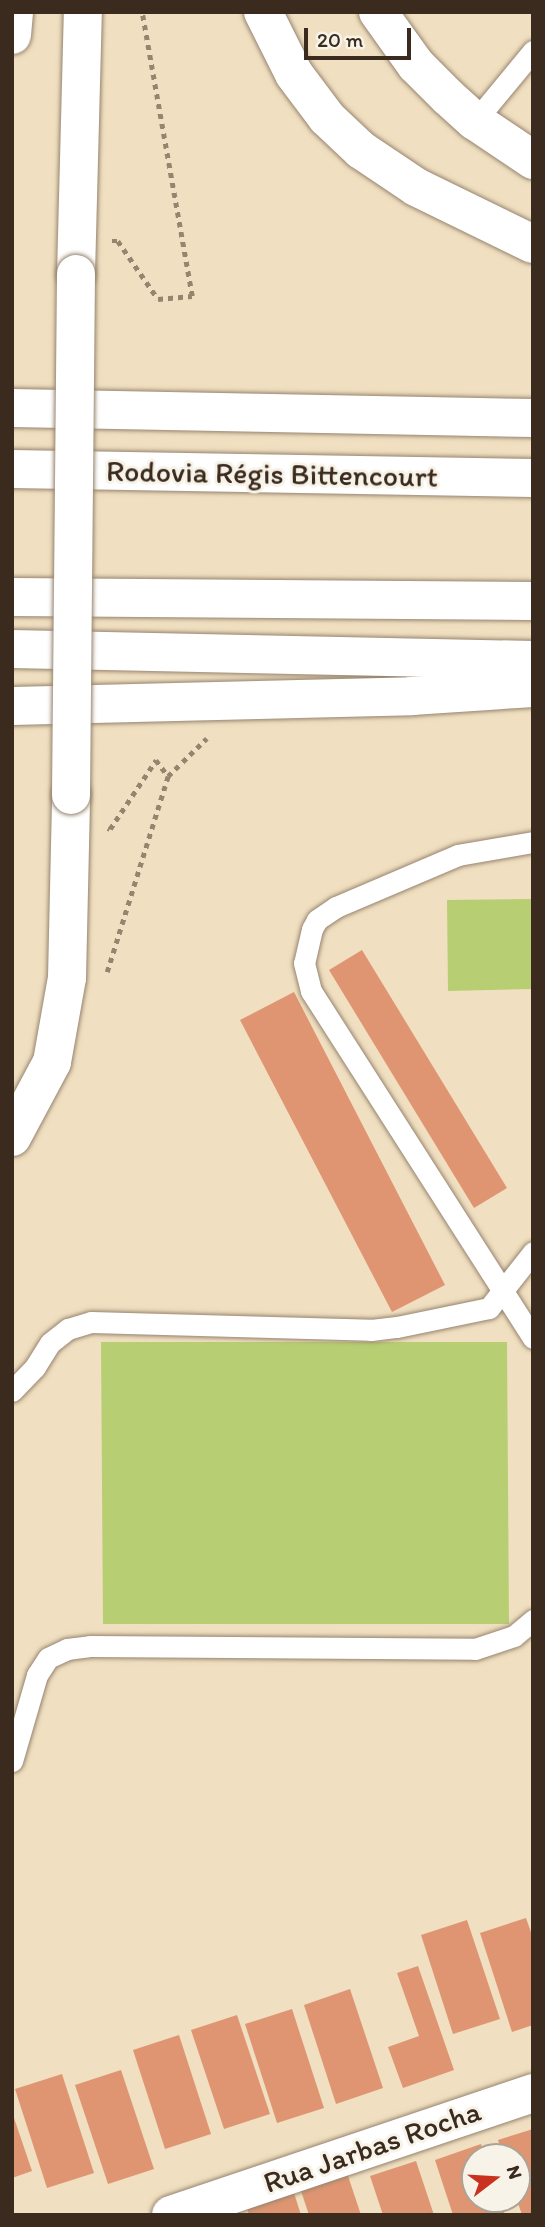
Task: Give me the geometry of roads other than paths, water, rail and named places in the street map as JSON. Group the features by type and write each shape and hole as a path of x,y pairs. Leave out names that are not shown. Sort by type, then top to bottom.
{"main road":[{"path":"12,35 14,12"},
{"path":"12,1137 52,1062 67,978 76,257 83,12"},
{"path":"263,12 295,74 327,118 362,150 416,187 533,244"},
{"path":"378,12 416,65 475,121 533,160"},
{"path":"12,408 533,418"},
{"name":"Rodovia Régis Bittencourt","path":"12,469 533,478"},
{"path":"12,597 533,601"},
{"path":"12,649 533,660"},
{"path":"12,706 412,696 533,688"},
{"name":"Rua Jarbas Rocha","path":"171,2215 533,2093"}],"lane":[{"path":"475,121 533,51"},
{"path":"533,842 458,855 336,907 317,920 305,953 305,974 311,991 533,1338"},
{"path":"12,1391 35,1367 50,1342 68,1329 91,1322 370,1330 397,1327 489,1308 533,1252"},
{"path":"12,1761 37,1675 48,1658 67,1649 90,1646 475,1649 514,1636 533,1620"}]}
